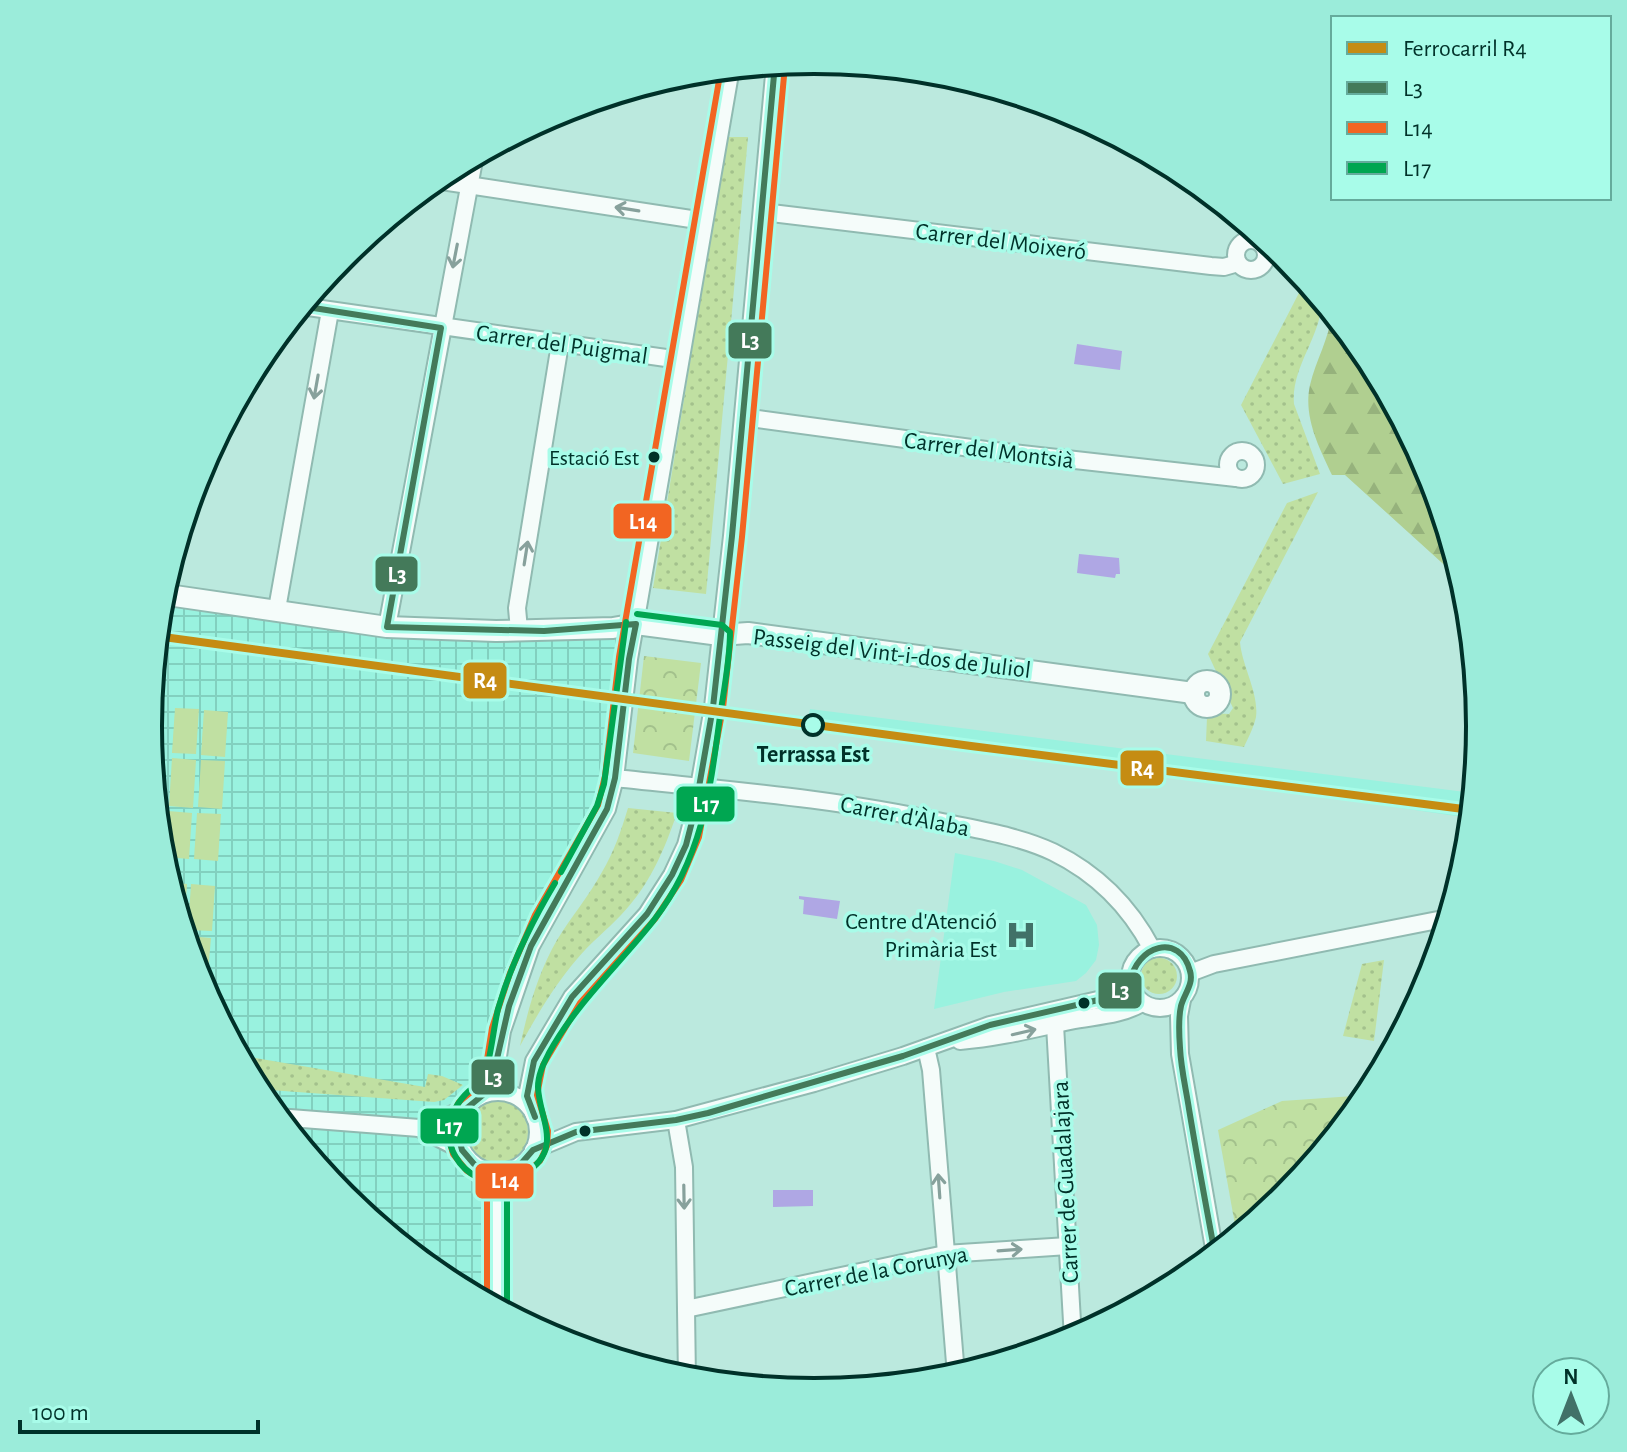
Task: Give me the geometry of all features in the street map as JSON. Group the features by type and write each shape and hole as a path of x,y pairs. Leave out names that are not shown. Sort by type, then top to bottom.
{"street":[{"path":"533,1150 538,1130 527,1096 534,1061 572,997 647,914 672,875 686,845 713,707 774,75"},
{"path":"462,1150 458,1135 460,1122 472,1103 489,1090 495,1075 502,1031 531,946 607,809 615,778 628,667 729,80"},
{"path":"387,627 472,171"},
{"path":"453,183 704,221"},
{"name":"Carrer del Moixeró","path":"763,212 1211,266 1224,267 1238,263"},
{"name":"Carrer del Puigmal","path":"313,308 680,360"},
{"path":"277,609 330,311"},
{"path":"519,630 517,608 560,344"},
{"name":"Carrer del Montsià","path":"743,417 978,449 1236,478"},
{"name":"Passeig del Vint-i-dos de Juliol","path":"175,596 387,627 519,630 613,628 636,624 720,635 748,633 1193,693"},
{"name":"Carrer d'Àlaba","path":"615,778 909,814 1023,841 1069,860 1104,886 1124,907 1152,949"},
{"path":"1190,973 1214,964 1436,920"},
{"path":"1182,1000 1164,1009 1142,1003 1132,991 1132,966 1144,953 1166,948 1180,955 1190,973 1189,988 1182,1000 1179,1016 1180,1054 1213,1241"},
{"path":"293,1118 419,1128 462,1150 484,1170 497,1172 519,1166 533,1150 576,1132 676,1120 814,1083 990,1025 1111,997 1130,983"},
{"path":"947,1041 995,1039 1133,1009 1142,1003"},
{"path":"1164,1009 1180,1054"},
{"name":"Carrer de Guadalajara","path":"1055,1025 1072,1324"},
{"path":"926,1048 931,1070 955,1362"},
{"path":"419,1128 504,1092 526,1104 535,1120 576,1132"},
{"path":"676,1120 684,1167 687,1365"},
{"path":"497,1172 497,1296"},
{"name":"Carrer de la Corunya","path":"686,1309 945,1254 1068,1246"}],"shaded area":[{"path":"1077,344 1122,351 1120,370 1074,364"},
{"path":"1079,554 1119,558 1120,574 1116,574 1115,578 1077,573"},
{"path":"174,601 290,614 627,630 611,785 529,948 495,1074 464,1108 458,1122 463,1151 493,1175 498,1297 417,1243 352,1187 296,1123 249,1052 211,976 196,936 174,853 163,769 162,726 163,683"},
{"path":"810,709 1462,792 1460,811 1459,816 1238,782 806,728"},
{"name":"Centre d'Atenció Primària Est","path":"955,853 1022,870 1086,905 1097,925 1099,945 1096,960 1086,973 1076,981 1004,992 934,1009"},
{"path":"799,896 840,901 837,919 803,914 804,900"},
{"path":"773,1190 813,1190 813,1206 773,1207"}],"green space":[{"path":"727,137 748,137 706,594 653,588"},
{"path":"1300,291 1320,315 1297,377 1294,404 1320,474 1283,484 1241,405"},
{"path":"1329,327 1356,364 1398,438 1431,516 1445,566 1345,475 1332,475 1310,420 1308,397"},
{"path":"1318,492 1240,642 1256,708 1251,732 1244,747 1206,741 1207,717 1211,713 1229,714 1233,708 1208,654 1287,503"},
{"path":"644,656 701,663 689,761 633,753"},
{"path":"175,708 199,709 196,754 172,753"},
{"path":"204,710 228,712 225,757 201,755"},
{"path":"172,758 196,760 193,808 169,806"},
{"path":"201,760 225,761 222,809 198,807"},
{"path":"628,808 677,813 661,854 640,892 569,969 520,1046 544,965 606,864"},
{"path":"168,811 192,813 189,859 175,858"},
{"path":"197,813 221,814 218,861 194,859"},
{"path":"181,883 187,884 186,901"},
{"path":"191,884 215,886 212,931 194,930 189,913"},
{"path":"196,937 211,938 208,969"},
{"path":"1159,958 1172,963 1177,976 1172,989 1159,994 1146,989 1141,976 1146,963"},
{"path":"1384,960 1374,1041 1343,1036 1362,964"},
{"path":"252,1057 425,1087 428,1074 463,1085 444,1100 434,1102 273,1090"},
{"path":"1350,1096 1304,1156 1235,1223 1218,1130 1282,1101"},
{"path":"496,1100 514,1106 522,1114 528,1132 522,1150 514,1158 496,1164 478,1158 470,1150 464,1132 470,1114 478,1106"}],"rail line":[{"name":"R4","path":"168,638 1460,809"}],"transit line":[{"name":"L3","path":"535,1117 527,1096 534,1061 572,997 647,914 672,875 686,845 695,810 713,707 732,536 774,75"},
{"name":"L14","path":"719,82 619,657 605,776 598,805 535,915 510,973 492,1028 481,1084 459,1102 450,1119 448,1136 453,1154 467,1171 482,1180 512,1181 540,1161 547,1146 548,1131 537,1095 543,1065 580,1003 655,919 681,880 699,837 723,708 742,537 784,75"},
{"name":"L3","path":"313,308 441,328 387,627 544,631 636,624 615,778 607,809 531,946 509,1006 489,1090 467,1108 460,1122 458,1135 462,1150 474,1164 497,1172 519,1166 533,1150 576,1132 708,1113 903,1056 990,1025 1111,997 1130,983 1140,960 1149,952 1168,948 1185,959 1191,976 1180,1011 1181,1056 1213,1241"},
{"name":"L17","path":"555,883 509,976 498,1009 483,1080 462,1099 450,1123 450,1143 456,1157 471,1173 483,1179 501,1181 519,1177 544,1154 547,1133 538,1087 545,1061 572,1017 641,937 670,897 683,873 701,823 712,771 730,632 722,625 637,614"},
{"name":"L17","path":"561,872 597,806 604,784 626,622"},
{"name":"L14","path":"487,1172 487,1291"},
{"name":"L17","path":"507,1172 507,1302"}],"place":[{"name":"Estació Est","path":"654,457"},
{"name":"Terrassa Est","path":"813,725"},
{"name":"Centre d'Atenció Primària Est","path":"1021,935"}]}
